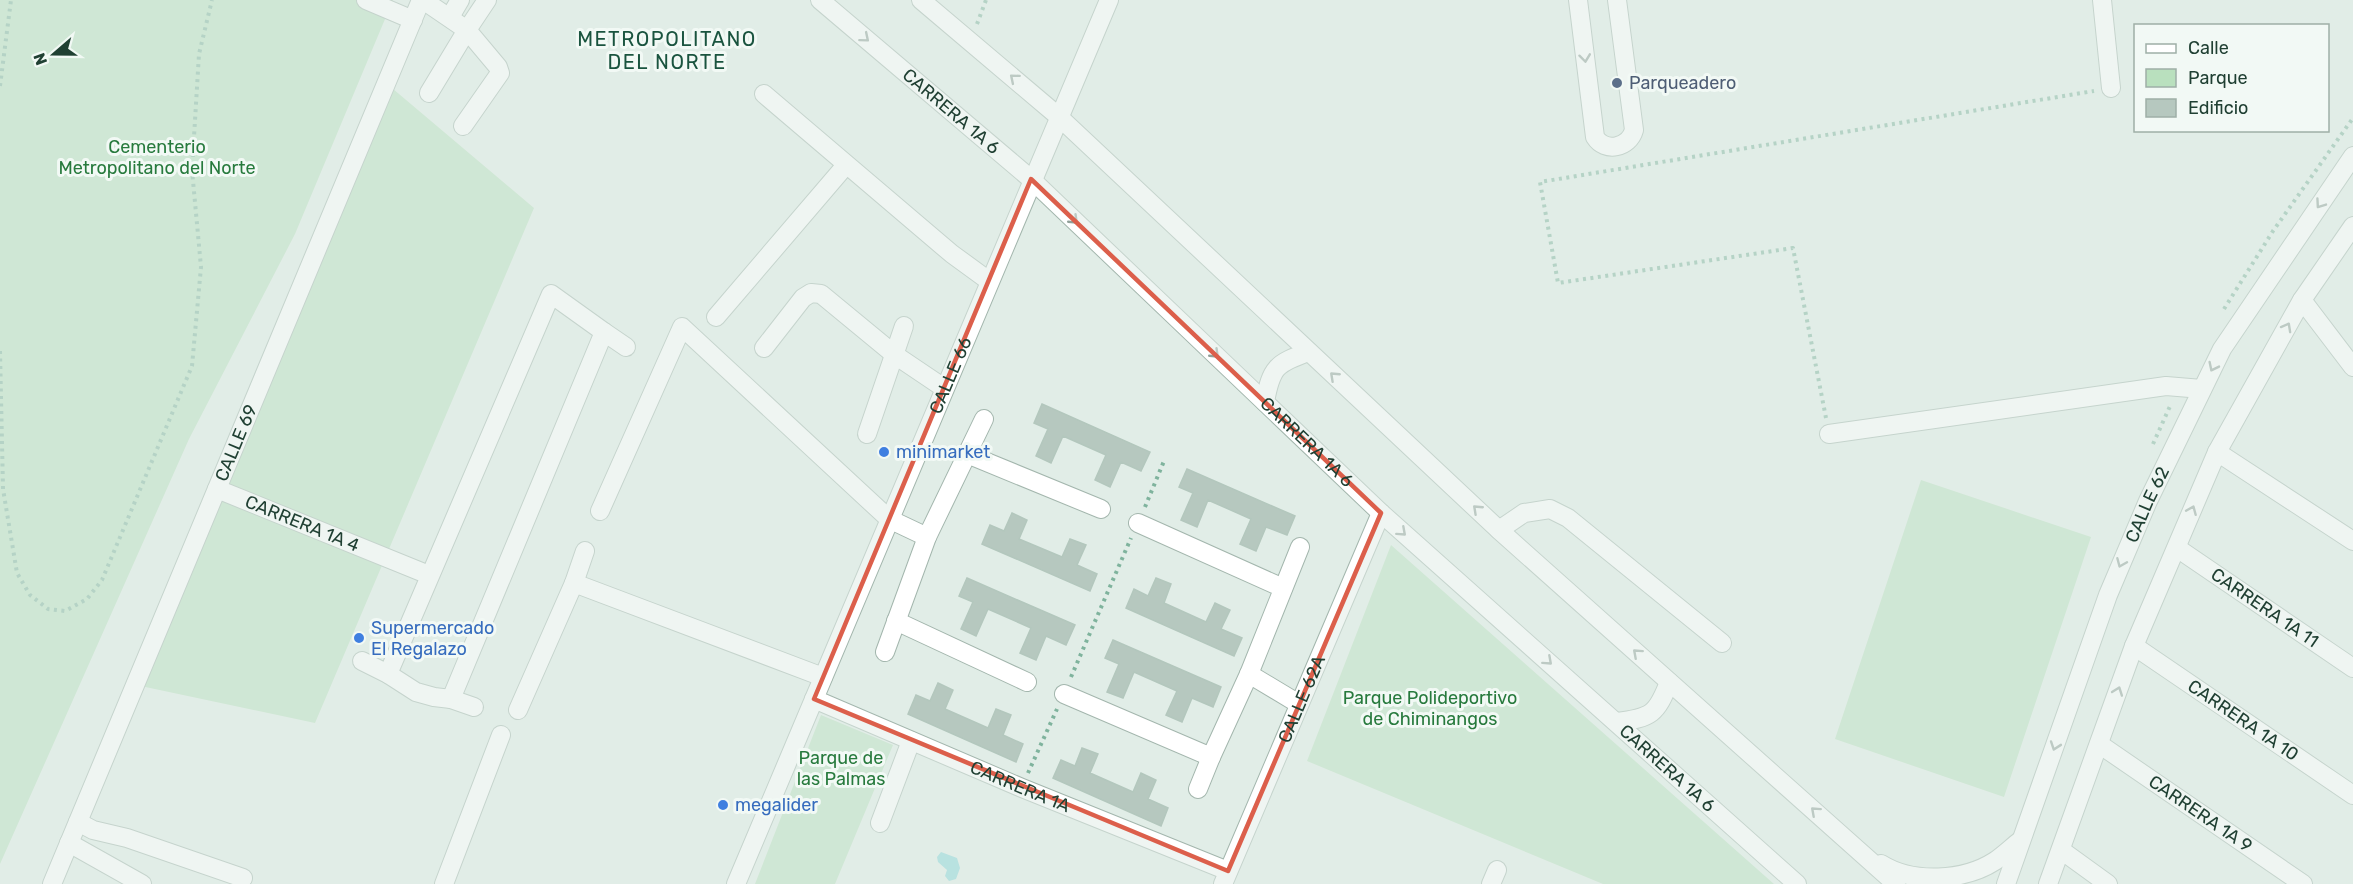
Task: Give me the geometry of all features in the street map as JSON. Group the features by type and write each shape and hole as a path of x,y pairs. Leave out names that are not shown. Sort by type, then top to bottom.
{"street":[{"path":"422,0 467,30 498,67 500,73 463,126"},
{"name":"CALLE 69","path":"52,884 422,0"},
{"path":"450,17 460,0"},
{"path":"429,93 487,0"},
{"name":"CARRERA 1A 6","path":"820,0 1031,179 1381,513 1797,884"},
{"path":"921,0 1058,116 1499,530 1896,884"},
{"name":"CALLE 66","path":"736,884 1108,0"},
{"path":"1578,0 1595,137 1599,144 1606,147 1626,144 1632,138 1634,130 1617,0"},
{"path":"2102,0 2111,88"},
{"path":"374,2 413,20"},
{"path":"764,94 952,254 989,281"},
{"name":"CALLE 62","path":"2006,884 2108,595 2148,501 2222,350 2353,156"},
{"path":"716,318 846,165"},
{"path":"2048,884 2134,646 2217,452 2302,300 2353,226"},
{"path":"764,348 803,298 811,293 821,294 895,355 944,388"},
{"path":"388,674 551,294 626,347"},
{"path":"2302,300 2353,367"},
{"path":"867,434 904,326"},
{"path":"600,511 682,327 889,519 927,537"},
{"path":"451,699 604,332"},
{"path":"1265,402 1269,378 1286,360 1309,352"},
{"path":"1829,434 2166,386 2202,389"},
{"path":"885,652 927,537 984,419"},
{"path":"2217,452 2353,541"},
{"path":"967,454 1101,509"},
{"name":"CARRERA 1A 4","path":"217,489 387,556 429,575"},
{"path":"1499,530 1524,513 1550,509 1569,518 1722,643"},
{"name":"CALLE 62A","path":"1225,877 1381,513"},
{"path":"1138,523 1283,588"},
{"path":"1198,789 1249,674 1300,547"},
{"name":"CARRERA 1A 11","path":"2177,548 2353,668"},
{"path":"518,710 574,583 585,551"},
{"path":"574,583 823,677"},
{"path":"896,621 1027,682"},
{"name":"CARRERA 1A 10","path":"2134,646 2353,795"},
{"path":"362,661 416,692 451,699 474,707"},
{"path":"1249,674 1299,704"},
{"path":"1617,722 1641,719 1660,704 1669,681"},
{"path":"1064,694 1211,757"},
{"name":"CARRERA 1A","path":"814,699 1225,877"},
{"path":"444,884 501,735"},
{"path":"880,823 911,741"},
{"name":"CARRERA 1A 9","path":"2099,744 2303,884"},
{"path":"78,822 93,830 127,838 243,878"},
{"path":"1858,849 1889,869 1924,878 1960,875 1983,867 1994,862 2022,839"},
{"path":"69,843 142,884"},
{"path":"2061,850 2108,884"}],"path":[{"path":"0,86 11,0"},
{"path":"0,351 3,489 17,573 30,595 48,609 65,611 87,599 102,580 192,366 201,267 192,170 199,54 212,0"},
{"path":"970,41 986,0"},
{"path":"1829,434 1793,248 1558,283 1540,182 2111,88"},
{"path":"1022,788 1164,461"}],"highlighted area":[{"path":"1031,179 1381,513 1228,871 814,699"}],"green space":[{"name":"Cementerio Metropolitano del Norte","path":"0,0 393,0 295,234 189,439 0,864"},
{"path":"386,83 534,208 315,723 136,685"},
{"path":"1921,480 2091,537 2004,797 1835,739"},
{"name":"Parque Polideportivo de Chiminangos","path":"1391,545 1774,884 1603,884 1307,761"},
{"name":"Parque de las Palmas","path":"821,715 893,745 835,884 755,884"}],"water":[{"path":"941,852 957,858 960,868 956,879 949,881 945,876 947,870 938,862 937,857"}],"building":[{"path":"1042,404 1150,452 1141,471 1121,462 1110,487 1095,480 1106,455 1063,436 1051,463 1036,456 1048,429 1034,423"},
{"path":"1187,469 1295,516 1287,535 1266,527 1256,551 1240,544 1251,519 1208,500 1197,527 1181,520 1193,493 1179,487"},
{"path":"1012,513 1027,520 1019,539 1062,557 1070,539 1086,545 1077,565 1097,574 1090,591 982,544 990,525 1004,531"},
{"path":"967,578 1075,625 1066,645 1046,636 1036,660 1020,653 1031,628 988,609 976,636 961,629 973,602 959,596"},
{"path":"1156,578 1171,584 1164,603 1206,622 1215,603 1230,610 1221,629 1242,638 1234,656 1126,608 1134,589 1148,596"},
{"path":"1113,640 1221,687 1213,707 1192,698 1182,722 1166,715 1177,691 1134,672 1123,698 1107,692 1119,664 1105,658"},
{"path":"938,683 953,690 945,709 988,728 996,709 1011,715 1003,735 1023,744 1016,762 908,714 916,695 930,701"},
{"path":"1082,748 1098,754 1090,773 1133,792 1141,773 1156,780 1148,799 1168,808 1161,826 1053,778 1061,760 1075,766"}],"place":[{"name":"Parqueadero","path":"1617,83"},
{"name":"minimarket","path":"884,452"},
{"name":"Supermercado El Regalazo","path":"359,638"},
{"name":"megalider","path":"723,805"}],"district":[{"name":"METROPOLITANO DEL NORTE","path":"667,50"}]}
